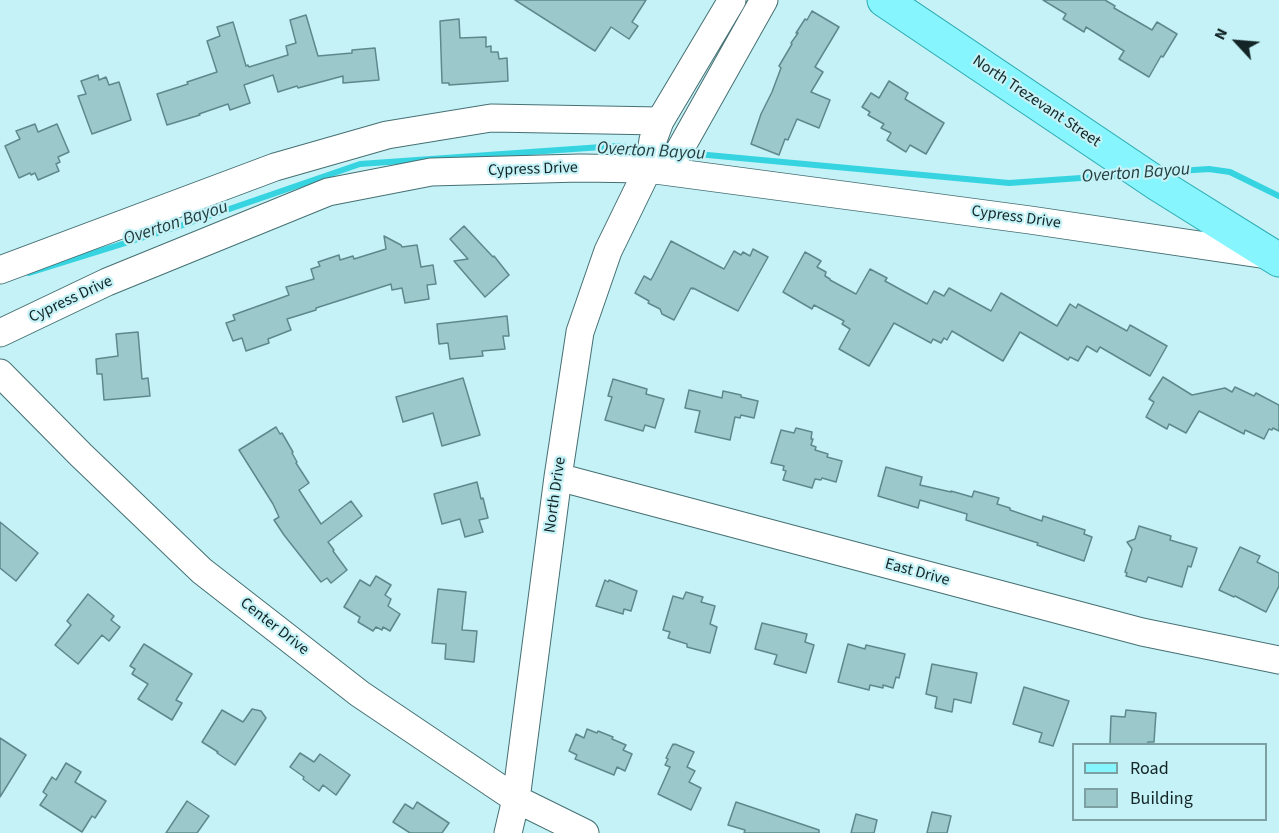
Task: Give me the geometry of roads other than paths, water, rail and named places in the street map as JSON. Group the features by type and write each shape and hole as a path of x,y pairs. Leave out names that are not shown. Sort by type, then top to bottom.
{"main road":[{"name":"North Trezevant Street","path":"884,0 1131,167 1275,258"}],"street":[{"name":"North Drive","path":"508,833 516,799 558,477 580,332 608,251 732,0"},
{"name":"North Drive","path":"660,149 764,0"},
{"name":"Cypress Drive","path":"0,270 275,167 387,135 491,118 597,119 660,149 1030,220 1275,258"},
{"name":"Cypress Drive","path":"0,333 107,282 328,192 431,172 580,168 660,149"},
{"name":"Center Drive","path":"0,373 81,455 202,571 360,694 516,799 585,833"},
{"name":"East Drive","path":"558,477 1142,632 1279,660"}],"waterway":[{"name":"Overton Bayou","path":"29,273 180,226 360,164 616,146 646,149"},
{"name":"Overton Bayou","path":"686,153 1009,183 1124,175"},
{"name":"Overton Bayou","path":"1164,172 1209,169 1230,172 1279,196"}]}
